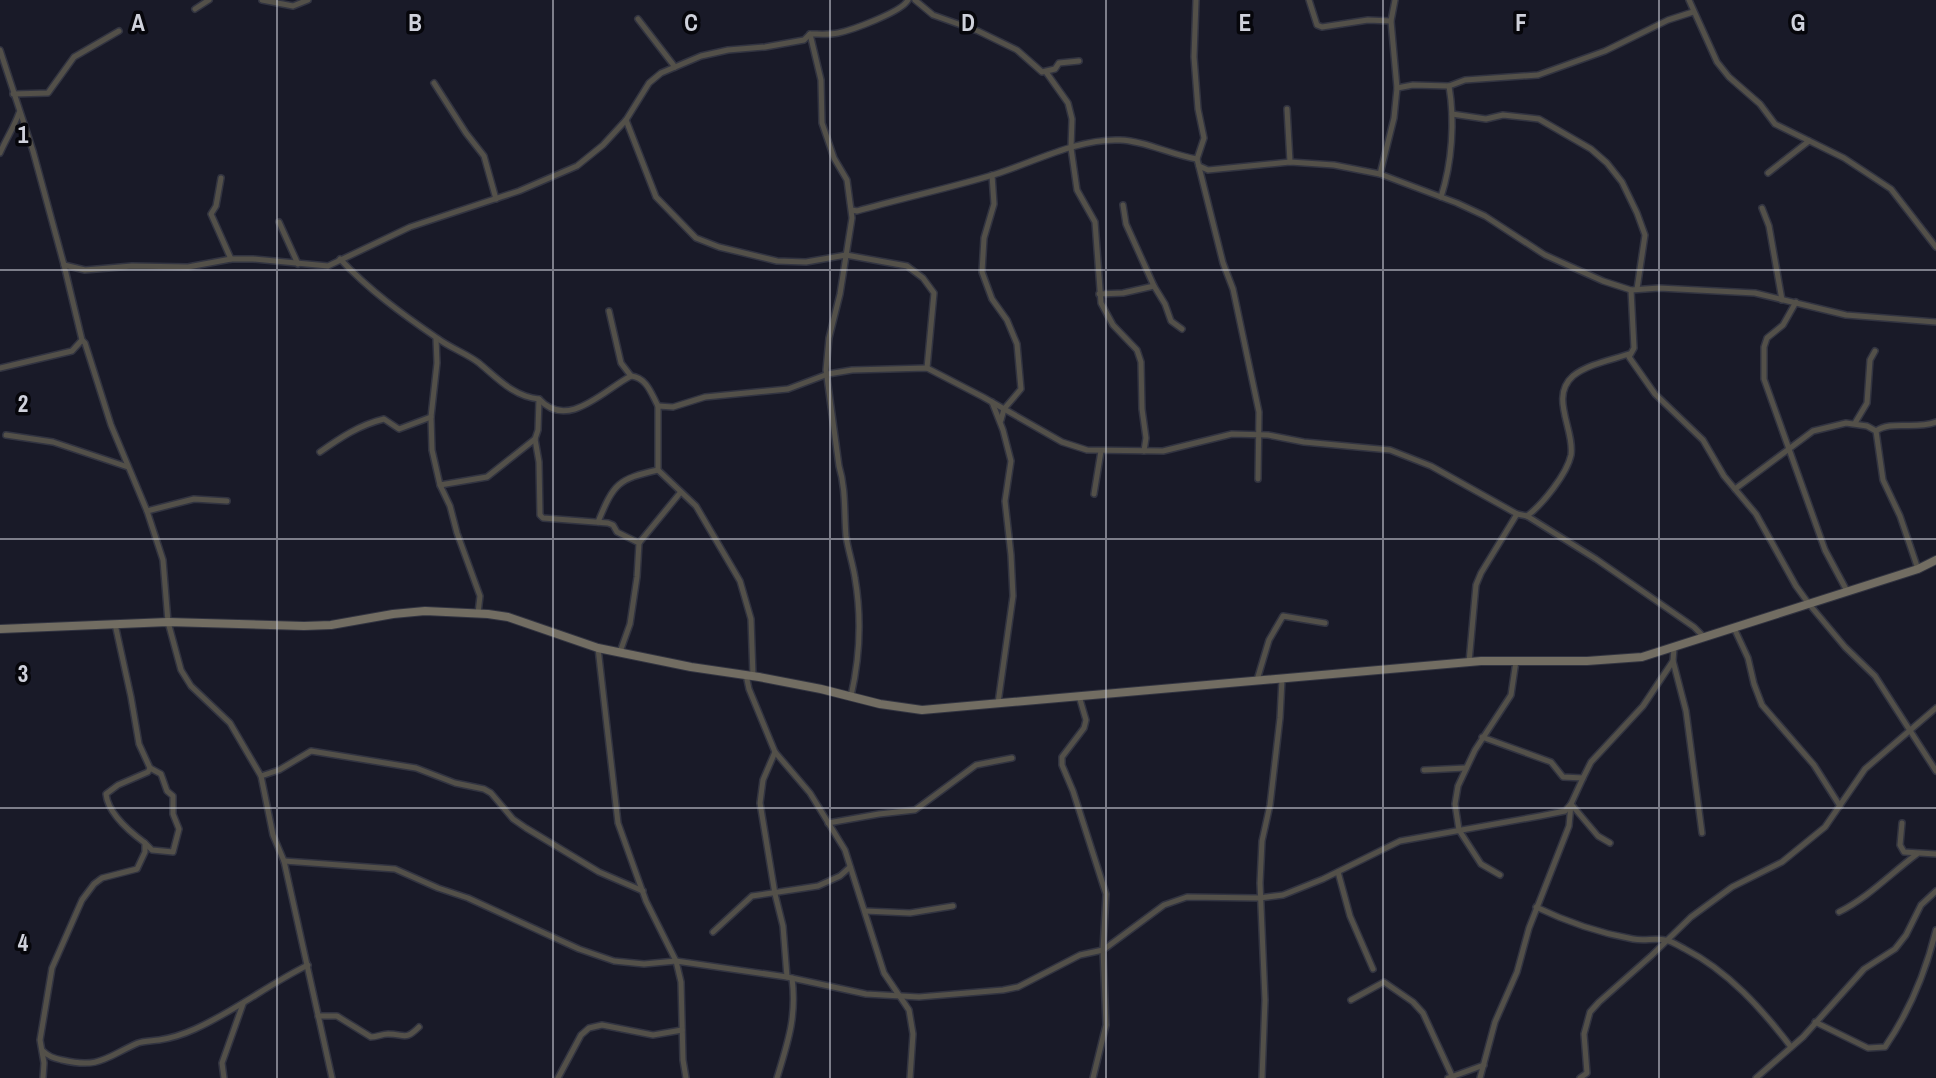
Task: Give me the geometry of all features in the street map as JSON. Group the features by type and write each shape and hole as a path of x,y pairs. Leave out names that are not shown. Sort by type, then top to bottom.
{"street":[{"path":"195,9 209,0"},
{"path":"262,0 293,6 308,0"},
{"path":"64,265 85,270 132,266 188,267 230,260 328,266 410,227 519,191 578,166 603,145 626,120 649,83 675,66 728,50 804,40 810,34 838,33 891,14 904,7 908,0"},
{"path":"915,0 933,15 978,31 1017,50 1041,72 1055,68 1059,63 1079,61"},
{"path":"1196,0 1194,57 1198,109 1204,138 1198,162 1244,335 1259,412 1258,479"},
{"path":"1309,0 1317,26 1368,20 1391,21"},
{"path":"1380,174 1394,118 1397,88 1391,21 1395,0"},
{"path":"1689,0 1717,62 1729,77 1760,104 1775,124 1844,158 1891,189 1936,247"},
{"path":"1397,88 1413,85 1449,86 1465,79 1538,75 1605,51 1668,20 1693,12"},
{"path":"638,19 675,66"},
{"path":"13,94 48,93 74,57 120,31"},
{"path":"810,34 821,80 822,123 834,158 848,180 854,211 829,338 828,374 843,481 846,538 861,632 857,672 851,696"},
{"path":"0,50 33,151 82,340 163,560 168,622 181,670 191,686 230,723 261,776 273,835 284,861 332,1078"},
{"path":"1046,72 1068,103 1072,119 1077,190 1095,222 1095,238 1100,258 1099,294 1113,325 1128,339 1141,362 1146,438 1144,451"},
{"path":"435,83 466,133 484,156 496,199"},
{"path":"1441,197 1449,173 1452,114 1449,86"},
{"path":"1287,108 1290,162"},
{"path":"0,153 19,113"},
{"path":"1452,114 1486,119 1503,115 1539,119 1591,149 1622,182 1644,235 1634,289 1633,353 1594,366 1574,375 1570,380 1562,402 1571,442 1571,456 1555,485 1527,516"},
{"path":"626,120 656,197 696,238 719,247 777,261 806,262 846,255 907,266 923,278 934,293 927,368"},
{"path":"854,211 992,175 1037,157 1119,140 1156,148 1198,162 1208,170"},
{"path":"1768,173 1809,141"},
{"path":"1201,178 1208,170 1290,162 1334,165 1380,174 1485,216 1545,255 1603,281 1634,289 1755,293 1796,302 1809,308 1888,322 1936,322"},
{"path":"992,175 994,204 984,238 982,272 992,299 1007,320 1017,344 1021,389 1004,409 1000,421"},
{"path":"221,178 216,206 211,214 230,260"},
{"path":"1124,205 1126,224 1154,286 1171,321 1182,329"},
{"path":"1762,208 1769,226 1782,300"},
{"path":"279,222 298,264"},
{"path":"340,259 385,302 427,329 436,338 478,363 507,387 528,398 539,399 545,406 559,410 578,408 596,400 631,376 640,377 645,382 658,406 658,470 696,506 740,582 751,619 749,689 775,752 810,793 845,850 884,973 909,1010 912,1023 910,1078"},
{"path":"1099,294 1123,293 1154,286"},
{"path":"1796,302 1783,325 1768,338 1764,346 1764,379 1825,550 1847,591"},
{"path":"609,311 621,363 631,376"},
{"path":"436,338 437,363 431,417 432,450 440,485 450,506 480,596 478,613"},
{"path":"0,368 72,351 82,340"},
{"path":"1855,423 1867,403 1870,360 1875,351"},
{"path":"1629,354 1655,394 1703,440 1718,468 1756,514 1796,586 1845,647 1875,676 1936,771"},
{"path":"658,406 673,407 705,397 788,389 828,374 852,370 927,368 1072,447 1101,451 1144,451 1172,449 1199,440 1232,434 1260,434 1401,453 1431,466 1517,514 1527,516 1596,559 1694,627 1704,638"},
{"path":"539,399 535,439 539,462 540,515 543,518 613,525 617,532 639,543"},
{"path":"992,402 1011,461 1005,501 1012,555 1013,596 998,703"},
{"path":"320,452 351,430 373,421 384,419 399,429 431,417"},
{"path":"1876,432 1891,425 1921,427 1936,422"},
{"path":"1735,489 1813,431 1837,423 1867,426 1876,432 1883,480 1900,516 1918,569"},
{"path":"1785,433 1801,438"},
{"path":"6,435 53,442 128,468"},
{"path":"440,485 487,477 535,439"},
{"path":"1094,494 1101,451"},
{"path":"598,522 612,490 632,476 658,470"},
{"path":"620,652 630,624 639,543 680,493"},
{"path":"147,511 194,499 227,501"},
{"path":"1469,662 1476,585 1517,514"},
{"path":"0,629 168,622 304,626 331,625 425,611 478,613 508,617 598,648 922,710 1469,662 1622,660 1674,648 1918,569 1936,560"},
{"path":"1257,680 1269,640 1283,616 1325,623"},
{"path":"115,624 139,744 151,771"},
{"path":"1734,628 1748,658 1762,705 1814,765 1840,806"},
{"path":"598,648 618,823 646,901 676,961 681,982 686,1078"},
{"path":"1674,648 1673,660 1686,711 1702,833"},
{"path":"1480,1078 1495,1022 1517,972 1536,907 1569,826 1572,804 1583,778 1591,762 1643,706 1673,660"},
{"path":"1500,875 1481,864 1459,830 1455,804 1465,768 1482,737 1511,695 1516,661"},
{"path":"1262,1078 1265,1000 1259,898 1262,841 1270,805 1282,679"},
{"path":"1079,696 1086,720 1084,728 1062,757 1062,765 1106,894 1103,950 1106,1025 1093,1078"},
{"path":"1580,1078 1587,1073 1584,1034 1590,1012 1691,917 1732,887 1782,862 1825,827 1865,769 1936,708"},
{"path":"1482,737 1551,762 1563,777 1583,778"},
{"path":"261,776 279,770 311,751 416,768 491,793 513,819 526,828 599,872 643,891"},
{"path":"775,752 760,792 795,1003 792,1027 777,1078"},
{"path":"828,823 915,810 976,765 1012,758"},
{"path":"1424,770 1465,768"},
{"path":"151,771 161,774 167,791 173,796 173,814 179,829 173,852 152,850 130,831 114,813 106,794 118,785 151,771"},
{"path":"284,861 395,869 468,898 579,949 614,961 644,964 676,961 790,978 866,994 919,996 1018,987 1080,955 1103,950 1164,905 1187,897 1259,898 1290,893 1400,841 1540,817 1565,811 1572,804"},
{"path":"1572,804 1598,836 1610,843"},
{"path":"1902,823 1901,849 1904,852 1936,854"},
{"path":"44,1063 40,1040 52,968 82,900 102,878 137,869 145,852 145,843"},
{"path":"1839,912 1870,894 1917,854"},
{"path":"713,932 752,896 818,886 840,876 850,867"},
{"path":"1338,872 1350,916 1373,969"},
{"path":"1756,1078 1815,1023 1864,969 1895,949 1906,935 1921,905 1936,891"},
{"path":"865,911 910,913 953,906"},
{"path":"1536,907 1573,925 1636,940 1665,940 1696,955 1727,978 1773,1023 1791,1047"},
{"path":"1815,1023 1868,1048 1885,1047 1904,1017 1924,969 1936,930"},
{"path":"41,1048 46,1055 83,1064 105,1060 140,1042 160,1040 189,1031 243,1004 283,977 308,965"},
{"path":"1351,1000 1384,982 1413,1002 1423,1013 1451,1078 1484,1065"},
{"path":"224,1078 222,1063 243,1004"},
{"path":"318,1016 337,1016 371,1037 386,1034 404,1037 411,1035 419,1027"},
{"path":"558,1078 581,1035 589,1028 602,1025 653,1034 682,1030"},
{"path":"43,1078 46,1055"}]}
